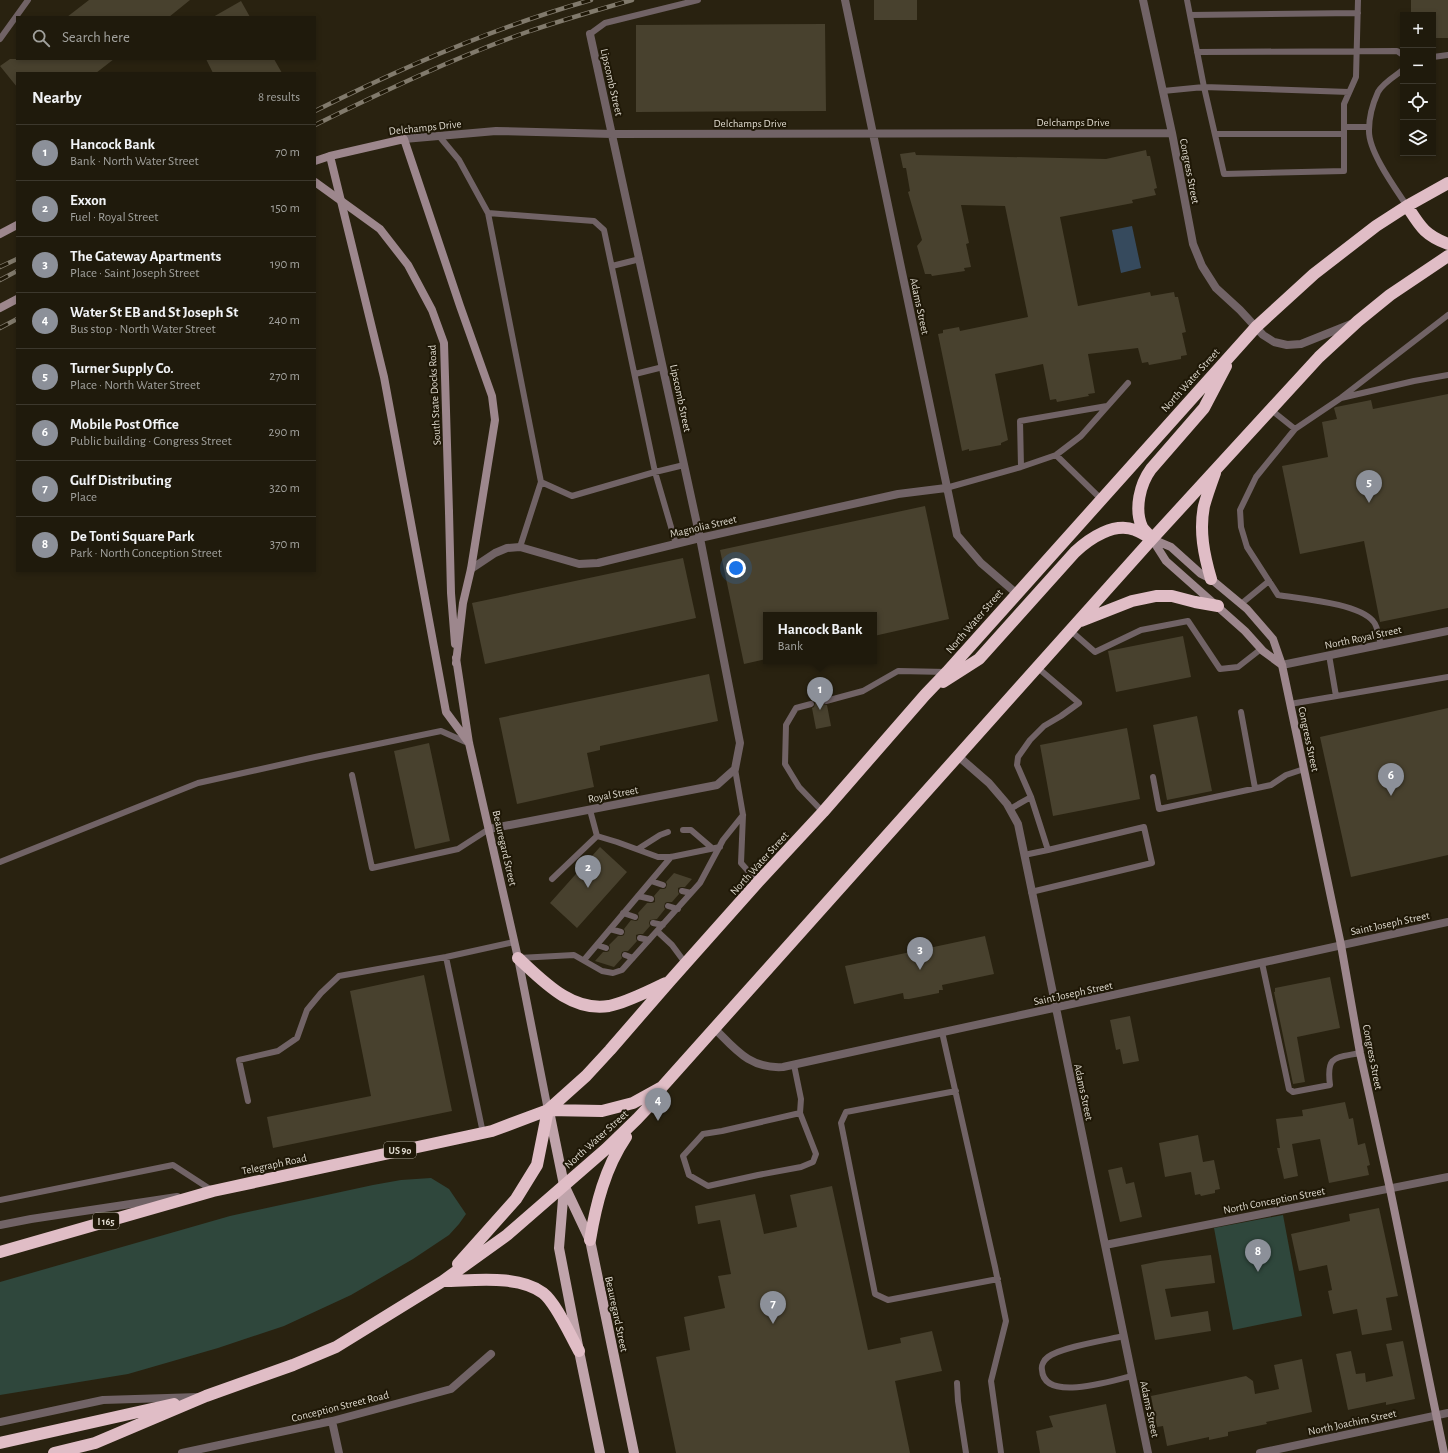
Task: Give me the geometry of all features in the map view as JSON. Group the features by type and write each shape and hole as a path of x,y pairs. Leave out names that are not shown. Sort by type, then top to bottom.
{"highway":[{"name":"North Water Street","path":"548,1110 586,1076 610,1050 1016,593 1256,327 1314,274 1376,226 1407,206 1448,183"},
{"path":"1407,206 1427,234 1436,240 1448,244"},
{"name":"North Water Street","path":"443,1282 507,1235 591,1163 637,1119 654,1101 662,1087 1270,409 1319,357 1358,321 1390,295 1448,256"},
{"path":"1152,539 1142,528 1140,518 1139,503 1144,481 1151,470 1204,408 1233,351"},
{"path":"1211,579 1205,558 1202,531 1204,506 1216,470"},
{"path":"925,695 979,659 1075,552 1093,537 1110,530 1124,528 1135,530 1152,539"},
{"path":"1074,626 1120,605 1141,598 1172,596 1218,606"},
{"path":"518,958 546,983 570,1000 595,1006 608,1006 622,1002 669,982"},
{"path":"54,1453 95,1443 206,1396 293,1365 336,1347 443,1282 516,1199 537,1165 548,1110 602,1111 633,1103 662,1087"},
{"name":"Telegraph Road","path":"213,1191 492,1131 548,1110"},
{"path":"590,1240 595,1208 605,1178 619,1148 637,1119"},
{"name":"I 165","path":"0,1252 213,1191"},
{"path":"443,1282 501,1280 526,1284 543,1293 552,1303 578,1351"},
{"path":"0,1443 206,1396"}],"main road":[{"name":"Beauregard Street","path":"548,1110 564,1185 590,1240 634,1453"},
{"name":"Beauregard Street","path":"564,1185 559,1248 578,1351 600,1453"}],"street":[{"name":"Adams Street","path":"845,0 957,535 981,563 1016,593"},
{"name":"Congress Street","path":"1143,0 1172,132 1193,244 1202,266 1216,288 1270,340 1280,344 1294,345 1309,341 1358,321"},
{"name":"Lipscomb Street","path":"590,34 700,538 740,743 735,769"},
{"name":"Delchamps Drive","path":"316,161 404,138 496,131 612,134 1172,132"},
{"path":"404,138 460,306 492,396 495,420 471,569 463,604 456,663"},
{"path":"330,156 384,377 446,712 469,743"},
{"name":"South State Docks Road","path":"316,183 380,229 408,265 432,310 444,343 450,512"},
{"path":"0,234 16,226"},
{"path":"0,308 16,300"},
{"name":"Magnolia Street","path":"520,546 569,562 591,564 898,494 946,488"},
{"name":"Beauregard Street","path":"450,512 451,593 456,663 469,743 518,958 548,1110"},
{"name":"Congress Street","path":"1152,539 1171,547 1201,574 1211,579 1240,604 1273,638 1282,665 1341,945 1360,1054 1390,1189 1444,1453"},
{"path":"1152,539 1166,561 1245,631 1261,649 1282,665"},
{"path":"471,569 495,553 507,548 520,546"},
{"name":"North Royal Street","path":"1282,665 1448,630"},
{"name":"Adams Street","path":"958,756 989,783 1010,809 1018,824 1148,1453"},
{"name":"Royal Street","path":"489,829 717,786 735,769"},
{"name":"Saint Joseph Street","path":"715,1028 738,1052 762,1066 772,1068 794,1065 1448,922"},
{"name":"North Conception Street","path":"1105,1245 1448,1177"},
{"name":"Telegraph Road","path":"0,1225 213,1191"},
{"name":"Conception Street Road","path":"182,1453 332,1421 451,1389 491,1354"},
{"path":"0,1422 103,1400 206,1396"},
{"name":"North Joachim Street","path":"1260,1453 1448,1413"},
{"path":"332,1421 339,1453"}],"lane":[{"path":"17,16 28,0"},
{"path":"590,34 605,23 698,0"},
{"path":"1187,0 1204,87 1224,174 1344,171 1344,104 1356,77 1358,0"},
{"path":"1190,15 1358,13"},
{"path":"0,39 16,17"},
{"path":"1197,52 1397,52 1400,54"},
{"path":"1436,57 1448,55"},
{"path":"1400,72 1390,79 1379,91 1370,116 1368,132 1374,153 1407,206"},
{"path":"1163,91 1204,87 1349,92"},
{"path":"1215,134 1344,130 1369,127"},
{"path":"439,136 459,160 488,213 542,482 520,546"},
{"path":"488,213 594,221 604,230 655,472 676,544"},
{"path":"612,266 640,259"},
{"path":"1381,644 1374,622 1365,614 1348,607 1278,595 1247,547 1241,527 1240,510 1256,477 1295,429 1341,398 1438,321 1448,315"},
{"path":"634,374 663,367"},
{"path":"1341,398 1414,381 1448,375"},
{"path":"946,488 1021,467 1056,455 1081,436 1128,382"},
{"path":"1021,467 1020,421 1107,406"},
{"path":"1270,409 1295,429"},
{"path":"1056,455 1101,499"},
{"path":"542,482 572,496 684,465"},
{"path":"1240,604 1269,581"},
{"path":"1074,626 1095,652 1141,630 1188,621 1220,669 1238,667 1261,649"},
{"path":"1329,655 1336,696"},
{"path":"1038,668 1078,703 1062,716 1044,726 1030,740 1018,757 1017,765 1031,797 1048,850"},
{"path":"826,701 863,691 898,671 947,672"},
{"path":"1290,704 1448,677"},
{"path":"811,704 796,708 786,725 785,764 799,787 823,812"},
{"path":"1241,712 1255,788"},
{"path":"0,862 198,783 441,731 469,743"},
{"path":"735,769 743,815 741,863 758,882"},
{"path":"1153,777 1160,809 1271,785 1286,775 1304,769"},
{"path":"352,775 372,868 458,849 489,829"},
{"path":"1010,809 1031,797"},
{"path":"590,810 597,836"},
{"path":"518,958 574,955 602,971 613,974 622,970 700,883 723,840 743,815"},
{"path":"1024,855 1144,827 1152,863 1032,892"},
{"path":"683,830 691,830 712,848"},
{"path":"638,849 660,835 668,832"},
{"path":"597,836 658,857 670,857 720,847"},
{"path":"552,879 597,836"},
{"path":"584,960 670,857"},
{"path":"651,881 663,885"},
{"path":"682,891 691,894"},
{"path":"638,896 651,899"},
{"path":"668,906 678,908"},
{"path":"623,913 635,916"},
{"path":"653,923 663,925"},
{"path":"610,929 621,932"},
{"path":"657,931 672,945 686,964"},
{"path":"640,938 649,940"},
{"path":"248,1101 239,1060 278,1052 297,1038 307,1010 321,993 339,976 446,957 514,942"},
{"path":"597,945 606,948"},
{"path":"625,955 633,958"},
{"path":"446,957 483,1133"},
{"path":"1262,963 1289,1089 1293,1092 1330,1084 1328,1071 1329,1064 1335,1058 1360,1054"},
{"path":"942,1032 998,1279 1006,1321 991,1381 1001,1453"},
{"path":"794,1065 802,1099 800,1113 816,1154 813,1162 801,1167 758,1174 708,1186 689,1175 683,1156 703,1134 800,1113"},
{"path":"956,1091 846,1112 840,1122 875,1294 888,1300 998,1279"},
{"path":"0,1200 173,1165 213,1191"},
{"path":"1124,1336 1057,1352 1047,1358 1042,1365 1042,1371 1045,1380 1055,1386 1070,1388 1132,1376"},
{"path":"958,1383 958,1401 966,1453"}],"green space":[{"path":"431,1178 449,1189 466,1214 449,1235 413,1259 351,1295 284,1326 218,1348 128,1374 0,1395 0,1282 230,1216 373,1185 401,1180"},
{"path":"1283,1215 1302,1316 1233,1330 1214,1228"}],"water":[{"path":"1132,226 1141,268 1121,273 1112,230"}],"building":[{"path":"89,0 190,0 170,16 68,16"},
{"path":"874,0 917,0 917,20 874,20"},
{"path":"1411,0 1448,0 1448,38 1436,38 1436,12 1411,12"},
{"path":"241,1 249,16 215,16"},
{"path":"825,24 826,111 636,112 636,25"},
{"path":"10,59 113,60 97,72 16,72 16,86 0,66"},
{"path":"206,60 275,60 281,72 212,72"},
{"path":"1146,150 1147,156 1150,156 1157,188 1154,189 1156,195 1132,200 1133,203 1060,217 1078,306 1150,292 1151,296 1174,292 1175,297 1178,297 1186,332 1182,333 1187,355 1181,356 1181,359 1149,365 1148,362 1142,363 1138,348 1088,354 1095,393 1088,394 1089,396 1057,402 1056,399 1050,400 1043,364 995,374 1008,440 1001,443 1001,445 962,451 938,334 943,333 943,330 959,327 960,331 1028,317 1005,206 961,205 969,243 966,244 971,267 964,268 965,271 932,276 931,274 925,274 917,246 922,240 908,192 910,191 906,168 903,168 900,154 915,152 916,155 1106,159"},
{"path":"1448,394 1448,608 1380,622 1364,541 1300,554 1282,466 1328,457 1322,422 1337,419 1334,408 1336,407 1371,400 1373,409"},
{"path":"925,506 949,619 877,635 877,612 763,612 763,660 744,664 720,550"},
{"path":"683,558 696,618 485,664 472,603"},
{"path":"1183,636 1191,677 1116,692 1108,651"},
{"path":"709,674 718,721 600,746 600,750 587,753 594,787 517,804 499,718"},
{"path":"825,697 823,698 822,702 823,704 827,705 831,726 816,729 812,708 814,707 815,703 811,700"},
{"path":"1448,708 1448,855 1351,877 1320,737"},
{"path":"1197,716 1212,791 1167,800 1153,725"},
{"path":"1127,728 1140,799 1053,816 1040,745"},
{"path":"429,743 450,841 415,849 394,751"},
{"path":"600,847 627,872 577,928 550,903"},
{"path":"674,873 692,879 685,887 678,888 679,894 672,902 665,903 665,909 657,919 650,920 650,926 643,934 636,935 637,941 628,951 622,952 622,958 614,967 595,961 603,952 609,951 609,945 618,936 624,935 624,929 631,920 638,920 638,913 647,903 655,902 654,896 660,889 666,888 666,882"},
{"path":"985,936 994,974 942,985 943,990 939,990 939,993 904,999 903,993 854,1004 845,966"},
{"path":"424,975 452,1111 273,1148 267,1117 371,1096 350,991"},
{"path":"1330,977 1340,1028 1297,1037 1305,1082 1293,1084 1274,992 1275,988"},
{"path":"1130,1016 1139,1061 1123,1064 1120,1049 1116,1050 1110,1020"},
{"path":"1345,1102 1349,1119 1353,1118 1358,1145 1365,1143 1370,1165 1367,1166 1369,1175 1329,1183 1320,1139 1292,1144 1298,1176 1284,1179 1277,1148 1280,1148 1276,1119 1303,1116 1302,1110"},
{"path":"1198,1135 1203,1162 1214,1160 1220,1189 1215,1190 1215,1193 1201,1196 1200,1194 1195,1195 1191,1172 1165,1177 1159,1143"},
{"path":"1122,1167 1126,1184 1134,1182 1142,1217 1120,1222 1108,1170"},
{"path":"832,1186 868,1350 901,1343 900,1338 932,1331 942,1371 895,1381 910,1453 676,1453 656,1357 690,1350 684,1317 725,1308 718,1276 731,1274 720,1220 698,1224 695,1206 755,1194 764,1234 797,1227 790,1195"},
{"path":"1379,1208 1398,1296 1386,1298 1392,1330 1362,1335 1357,1309 1333,1314 1328,1291 1332,1290 1327,1265 1299,1271 1291,1234 1350,1221 1349,1214"},
{"path":"1211,1255 1215,1283 1165,1289 1171,1317 1208,1311 1211,1331 1155,1340 1141,1265 1160,1261"},
{"path":"1403,1341 1415,1399 1386,1405 1386,1402 1348,1410 1336,1354 1351,1351 1356,1374 1365,1373 1366,1382 1393,1376 1386,1344"},
{"path":"1302,1359 1312,1412 1266,1422 1267,1424 1228,1432 1228,1436 1209,1440 1209,1437 1167,1446 1163,1426 1157,1427 1151,1396 1246,1376 1253,1381 1255,1394 1279,1389 1274,1365"},
{"path":"1106,1404 1116,1453 1040,1453 1036,1431 1053,1427 1049,1416"}],"railway":[{"path":"316,111 450,49 485,35 591,0"},
{"path":"316,125 420,76 500,42 553,23 632,0"},
{"path":"0,267 16,259"},
{"path":"0,280 16,272"},
{"path":"0,328 16,320"}],"place":[{"name":"Turner Supply Co.","path":"1369,503"},
{"name":"Hancock Bank","path":"820,710"},
{"name":"Mobile Post Office","path":"1391,796"},
{"name":"Exxon","path":"588,888"},
{"name":"The Gateway Apartments","path":"920,970"},
{"name":"Water St EB and St Joseph St","path":"658,1121"},
{"name":"De Tonti Square Park","path":"1258,1272"},
{"name":"Gulf Distributing","path":"773,1324"}]}
